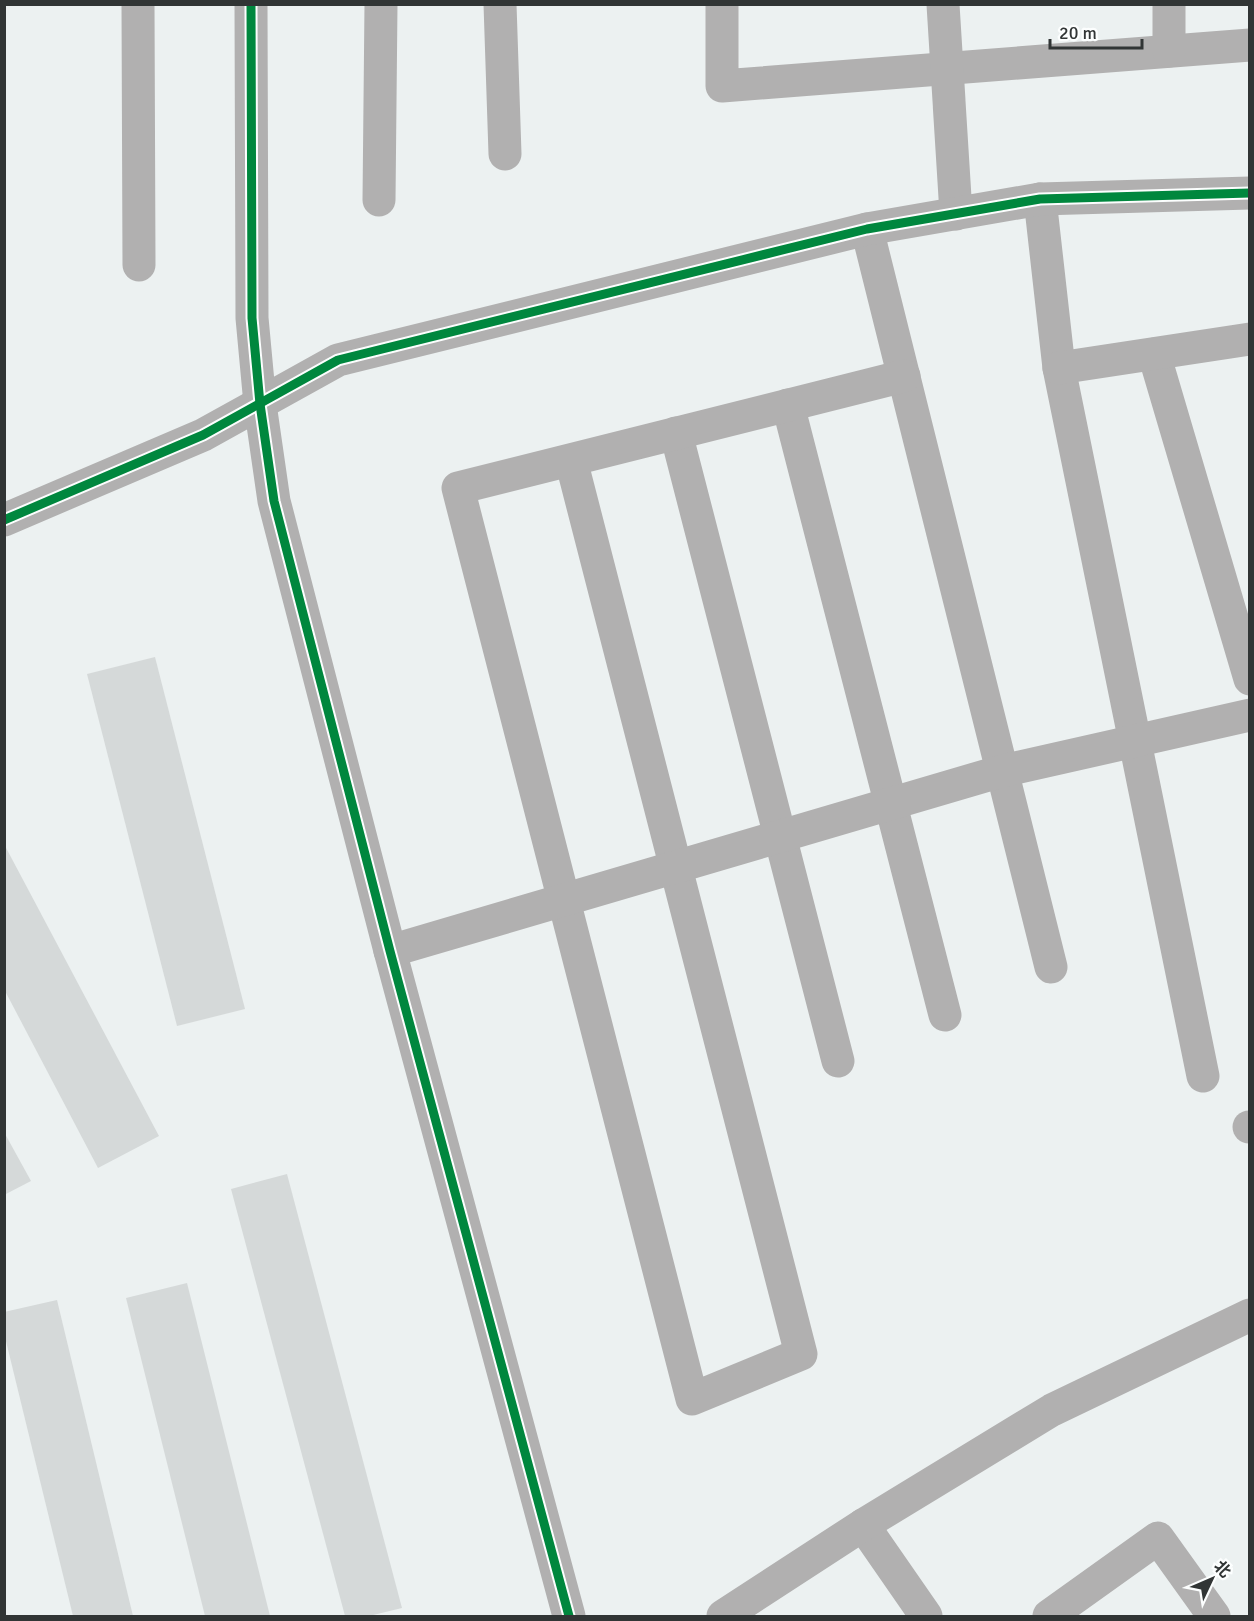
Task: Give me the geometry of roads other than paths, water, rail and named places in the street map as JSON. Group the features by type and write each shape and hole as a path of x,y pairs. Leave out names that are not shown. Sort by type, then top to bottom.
{"street":[{"path":"138,4 139,265"},
{"path":"251,4 252,318 260,404 274,501 390,951 569,1617"},
{"path":"378,200 381,4"},
{"path":"500,4 505,154"},
{"path":"722,4 722,86 1250,45"},
{"path":"944,4 956,214"},
{"path":"1169,4 1169,51"},
{"path":"4,520 203,435 338,360 867,230 1040,199 1250,193"},
{"path":"1040,199 1059,368 1203,1076"},
{"path":"867,230 1051,967"},
{"path":"1059,368 1250,339"},
{"path":"1154,354 1250,678"},
{"path":"571,460 801,1354 692,1398 458,488 904,376"},
{"path":"788,405 945,1015"},
{"path":"676,434 838,1061"},
{"path":"390,951 1002,771 1135,741 1248,723"},
{"path":"723,1617 863,1525 1052,1410 1250,1315"},
{"path":"863,1525 926,1617"},
{"path":"1062,1613 1158,1538 1214,1617"}]}
